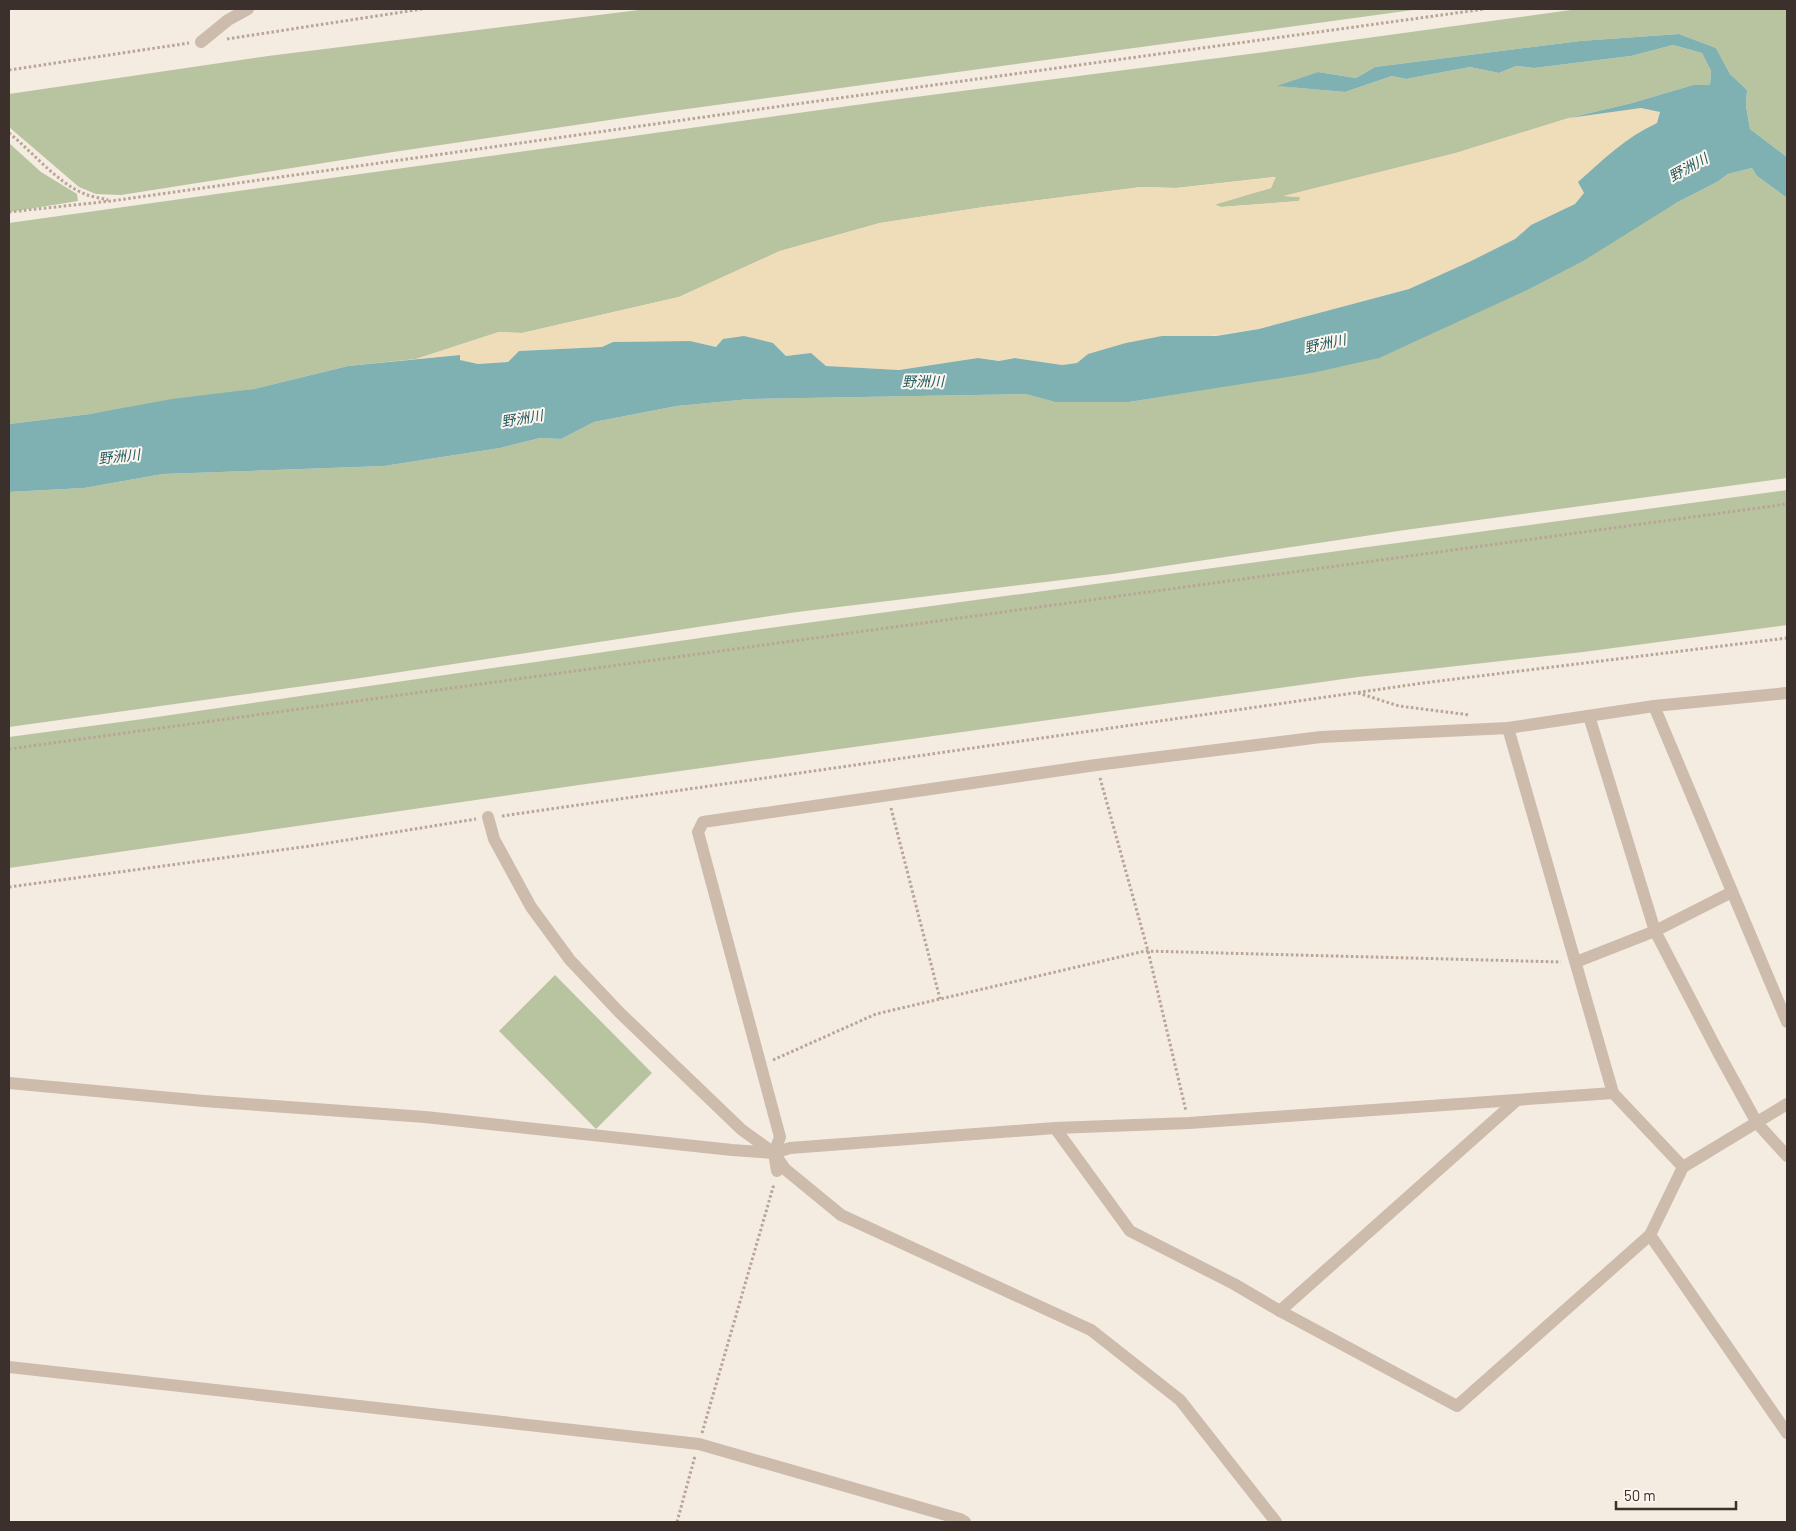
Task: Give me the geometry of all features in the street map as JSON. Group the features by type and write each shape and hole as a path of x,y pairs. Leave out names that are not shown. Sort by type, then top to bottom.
{"street":[{"path":"201,42 228,20 248,9"},
{"path":"777,1171 774,1153 780,1137 698,832 703,822 1096,765 1321,737 1508,728 1654,706 1787,693"},
{"path":"1654,706 1787,1022"},
{"path":"1589,716 1655,931 1757,1123 1787,1156"},
{"path":"1508,728 1613,1093 1684,1168"},
{"path":"488,818 494,839 531,906 570,960 622,1014 742,1130 774,1153 785,1169 841,1215 1091,1330 1180,1400 1276,1522"},
{"path":"1576,962 1655,931 1732,892"},
{"path":"9,1083 204,1101 425,1117 774,1153 790,1148 1055,1128 1189,1123 1613,1093"},
{"path":"1280,1311 1517,1100"},
{"path":"1055,1128 1130,1231 1234,1284 1280,1311 1457,1406 1650,1236 1684,1168 1787,1104"},
{"path":"1650,1236 1787,1433"},
{"path":"9,1367 699,1444 951,1516 965,1522"}],"path":[{"path":"9,212 111,201 1485,9"},
{"path":"9,134 72,187 86,195 111,201"},
{"path":"9,750 1787,504"},
{"path":"9,887 310,846 488,818 1358,693 1787,638"},
{"path":"1358,693 1399,706 1476,715"},
{"path":"1096,765 1148,951 1189,1123"},
{"path":"887,794 940,999"},
{"path":"760,1066 876,1014 1148,951 1576,962"},
{"path":"676,1522 777,1171"}],"green space":[{"path":"647,9 1420,9 650,114 121,195 96,194 79,187 9,127 9,94 268,56"},
{"path":"1578,9 1787,9 1787,157 1750,129 1746,106 1747,90 1730,74 1716,48 1679,34 1580,41 1375,67 1356,78 1318,72 1279,86 1345,92 1392,76 1406,79 1470,67 1499,73 1516,66 1534,68 1631,56 1673,45 1702,53 1711,71 1710,86 1693,85 1632,103 1569,118 1456,153 1285,196 1300,197 1300,201 1221,207 1213,204 1271,188 1275,177 1176,188 1141,187 984,207 880,223 780,251 679,297 522,333 499,332 416,359 348,366 254,389 90,414 9,424 9,223 892,100"},
{"path":"9,143 41,172 77,194 78,201 9,212"},
{"path":"1752,168 1757,176 1787,198 1787,478 1405,530 1112,574 797,612 354,679 9,727 9,492 84,488 163,474 384,466 500,448 540,438 561,439 594,422 677,406 750,399 1027,394 1055,402 1129,402 1227,386 1676,203 1717,182 1728,174"},
{"path":"1787,490 1787,625 1583,652 1358,677 579,785 9,868 9,737 748,631"},
{"path":"555,975 652,1073 596,1129 499,1031"}],"sand":[{"path":"1641,108 1660,112 1657,123 1625,142 1579,182 1584,193 1575,204 1531,225 1515,239 1409,289 1259,329 1088,354 1077,363 1062,365 1015,358 999,361 978,358 899,370 826,366 811,353 786,356 773,343 716,347 690,341 613,342 603,347 519,351 508,362 478,364 459,360 460,355 416,359 499,332 522,333 679,297 780,251 880,223 984,207 1141,187 1176,188 1276,177 1271,188 1214,205 1221,207 1299,201 1300,197 1283,196 1456,153 1569,118"}],"water":[{"name":"野洲川","path":"1679,34 1716,48 1730,74 1747,90 1746,106 1750,129 1787,157 1787,198 1757,176 1752,168 1728,174 1717,182 1676,203 1583,261 1527,290 1379,358 1312,373 1129,402 1055,402 1026,394 750,399 677,406 594,422 561,439 540,438 500,448 384,466 163,474 84,488 9,492 9,424 90,414 172,399 254,389 348,366 460,355 460,360 478,364 508,362 519,351 602,347 613,342 690,341 716,347 723,339 744,336 773,343 786,356 811,353 826,366 899,370 978,358 999,361 1015,358 1062,365 1077,363 1088,354 1126,343 1162,336 1216,336 1259,329 1409,289 1515,239 1531,225 1575,204 1584,193 1578,182 1625,142 1657,123 1660,112 1641,108 1569,118 1632,103 1693,85 1710,85 1711,71 1702,53 1673,45 1631,56 1534,68 1516,66 1499,73 1470,67 1406,79 1392,76 1345,92 1277,86 1318,72 1356,78 1375,67 1580,41"}]}
